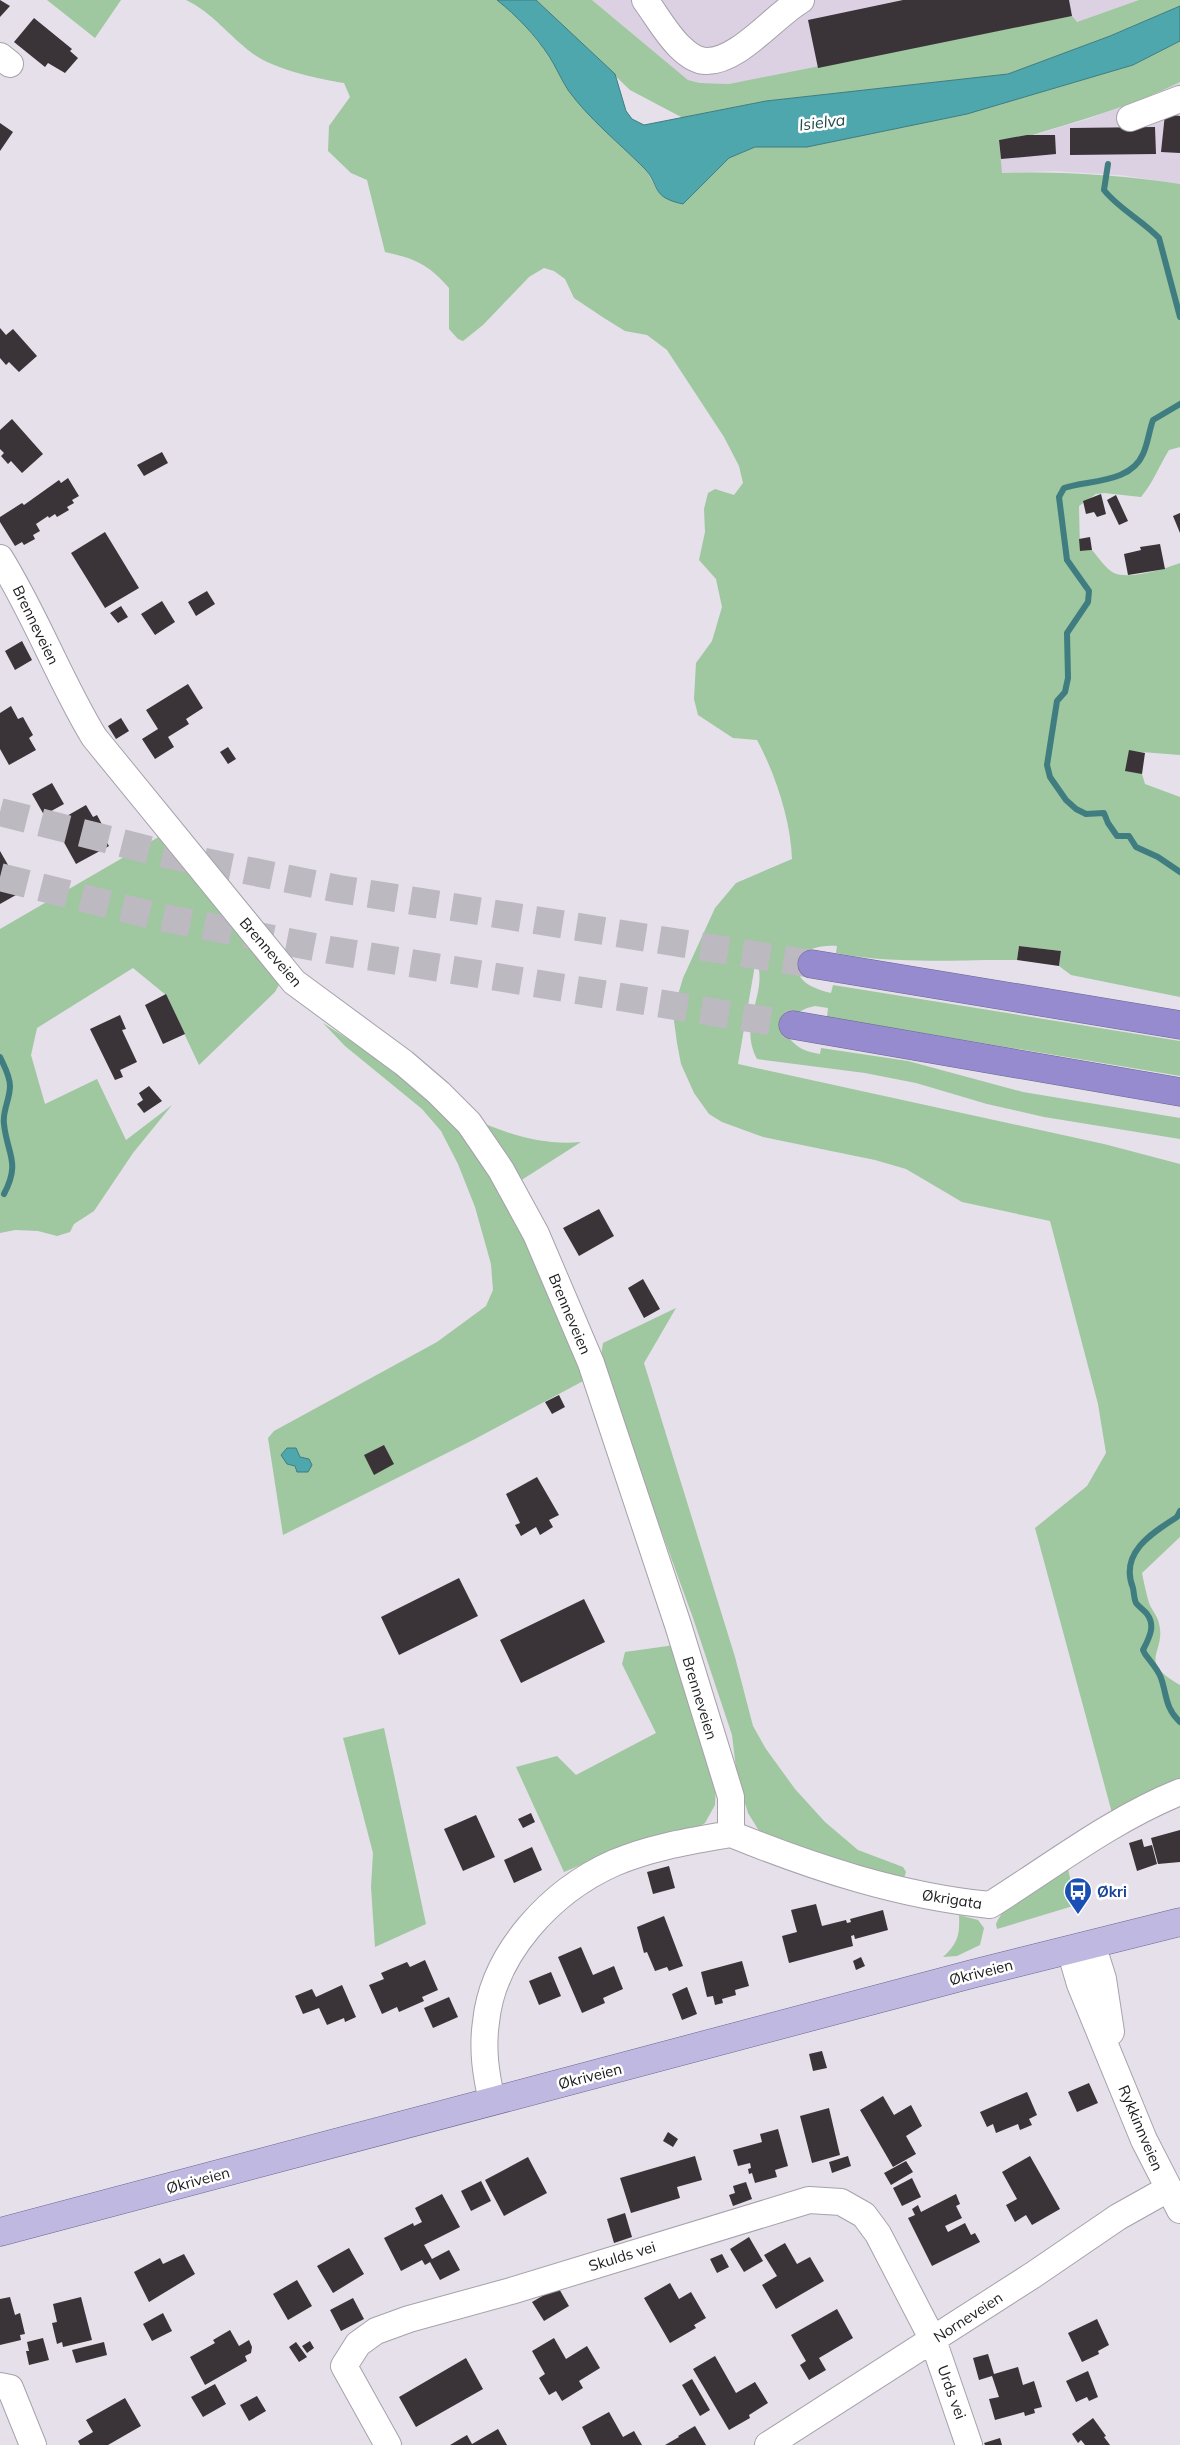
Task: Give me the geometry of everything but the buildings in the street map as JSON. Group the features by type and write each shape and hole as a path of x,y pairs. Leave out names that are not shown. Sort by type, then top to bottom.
{"highway":[{"path":"812,964 1180,1025"},
{"path":"792,1025 1180,1092"}],"main road":[{"name":"Økriveien","path":"0,2232 492,2101 1180,1922"}],"street":[{"path":"645,0 678,45 690,56 704,62 722,58 738,50 801,0"},
{"path":"1130,118 1180,99"},
{"name":"Brenneveien","path":"0,558 20,590 75,706 94,737 294,982 404,1063 439,1093 469,1123 501,1170 536,1234 591,1362 678,1625 731,1797 731,1834"},
{"name":"Økrigata","path":"731,1834 793,1859 877,1885 958,1902 990,1905 1125,1819 1180,1792"},
{"path":"492,2101 485,2066 484,2044 486,2021 492,1992 508,1956 530,1926 564,1895 614,1864 664,1846 731,1834"},
{"name":"Rykkinnveien","path":"1081,1947 1080,1984 1144,2140 1174,2200"},
{"name":"Skulds vei","path":"388,2445 344,2366 358,2344 376,2331 409,2319 511,2291 808,2200 841,2202 864,2215 891,2257 933,2340"},
{"name":"Norneveien","path":"768,2445 933,2340 1118,2217 1174,2200"},
{"name":"Urds vei","path":"933,2340 969,2445"},
{"path":"0,2386 10,2388 33,2445"}],"shaded area":[{"path":"592,0 1139,0 1077,22 729,84 700,83 688,80"},
{"path":"1180,82 1180,184 1120,175 1053,171 1001,173 999,140 1027,137 1088,119 1153,95"}],"green space":[{"path":"47,0 121,0 95,38"},
{"path":"186,0 497,0 518,17 549,55 568,90 645,168 657,190 683,204 729,158 755,147 807,147 1062,86 1133,65 1180,41 1180,82 1142,99 1084,119 1026,137 999,140 1002,173 1091,174 1180,184 1180,447 1169,450 1141,497 1104,493 1096,494 1079,506 1080,551 1092,550 1105,566 1114,573 1121,575 1138,574 1156,571 1180,563 1180,755 1129,751 1142,774 1145,784 1180,797 1180,997 1071,975 1059,966 1061,951 1019,946 1017,960 926,961 859,957 836,953 837,946 825,946 807,951 796,964 797,971 803,980 813,987 831,993 833,985 1180,1041 1180,1076 827,1017 828,1008 815,1006 789,1017 786,1034 797,1046 815,1053 820,1054 821,1048 908,1061 1023,1092 1180,1118 1180,1139 1044,1117 987,1104 916,1083 865,1073 757,1059 750,1032 759,983 756,959 738,1064 1104,1144 1180,1164 1180,1537 1142,1573 1149,1603 1158,1620 1160,1631 1156,1662 1159,1669 1166,1676 1180,1685 1180,1785 1112,1813 1035,1528 1087,1486 1106,1453 1098,1404 1050,1221 962,1202 906,1169 875,1160 763,1137 722,1122 709,1114 694,1093 681,1064 674,1021 677,998 683,978 715,908 736,883 792,859 789,829 781,798 770,767 757,740 733,738 698,715 694,699 696,663 712,641 722,607 716,579 699,560 705,532 704,509 708,493 715,489 734,495 743,483 739,466 724,437 667,350 647,335 625,331 574,298 565,279 554,271 544,268 529,277 483,325 463,341 458,339 449,329 449,288 434,273 421,264 405,257 385,252 367,180 351,173 328,151 329,126 350,97 344,83 296,72 261,59 204,11"},
{"path":"536,0 592,0 688,80 700,83 729,84 1072,16 1077,22 1139,0 1180,0 1180,6 1110,36 1008,74 766,101 683,118 630,90"},
{"path":"162,835 280,983 275,992 199,1065 166,995 133,968 37,1028 31,1055 45,1104 97,1079 126,1140 172,1105 133,1153 94,1211 74,1224 70,1232 57,1236 38,1231 15,1230 0,1233 0,929"},
{"path":"323,1023 390,1066 456,1121 524,1229 585,1380 473,1440 283,1535 268,1438 274,1431 437,1342 486,1306 493,1290 491,1264 475,1207 458,1164 441,1131 422,1109 345,1046"},
{"path":"485,1124 532,1139 568,1143 581,1142 520,1181"},
{"path":"676,1308 644,1363 735,1657 753,1726 766,1749 795,1789 825,1822 858,1850 903,1867 906,1872 904,1878 897,1881 761,1834 748,1813 737,1777 732,1735 601,1356 603,1343"},
{"path":"675,1645 716,1786 715,1805 705,1823 690,1831 639,1841 564,1872 516,1767 557,1756 576,1775 656,1733 622,1664 625,1652"},
{"path":"384,1728 426,1924 375,1947 371,1887 373,1853 343,1738"},
{"path":"1068,1869 1072,1886 1087,1893 1083,1903 997,1929 996,1924 1001,1914 1017,1898"},
{"path":"959,1915 978,1920 984,1928 980,1945 957,1956 943,1957 952,1948 957,1938"}],"water":[{"name":"Isielva","path":"497,0 536,0 615,74 626,111 632,119 644,125 766,101 1008,74 1110,36 1180,6 1180,41 1133,65 967,114 807,147 755,147 729,158 683,204 665,198 660,194 643,167 594,121 576,101 544,48 532,33"},
{"path":"287,1448 296,1448 300,1457 309,1459 312,1465 308,1472 297,1472 295,1466 287,1464 281,1455"}],"waterway":[{"path":"1108,164 1104,190 1159,238 1180,317"},
{"path":"1180,404 1153,420 1143,454 1129,470 1108,479 1064,488 1059,497 1067,560 1089,591 1088,602 1067,633 1068,678 1065,692 1057,701 1047,765 1050,777 1066,800 1076,809 1086,814 1104,813 1117,836 1129,836 1136,847 1158,857 1180,872"},
{"path":"0,1057 10,1082 4,1119 12,1158 12,1174 4,1194"},
{"path":"1180,1511 1177,1517 1148,1537 1140,1545 1130,1564 1130,1576 1136,1603 1147,1614 1151,1623 1151,1632 1143,1650 1160,1675 1169,1706 1180,1722"}],"tunnel":[{"path":"0,812 165,854 339,889 812,964"},
{"path":"0,877 159,917 330,950 793,1025"}],"place":[{"name":"Økri","path":"1078,1915"}]}
